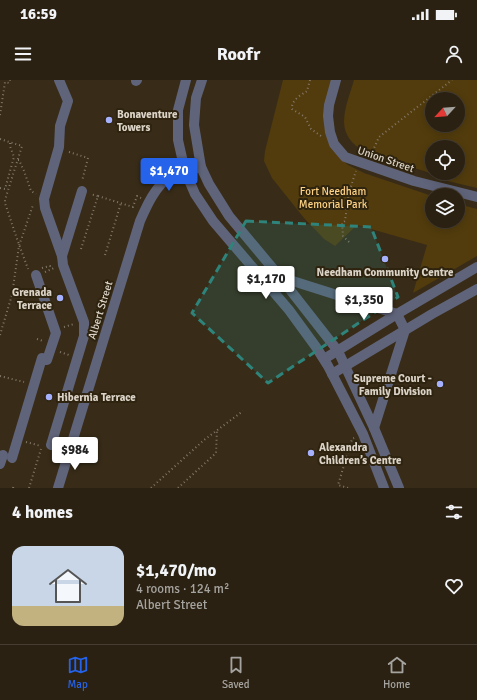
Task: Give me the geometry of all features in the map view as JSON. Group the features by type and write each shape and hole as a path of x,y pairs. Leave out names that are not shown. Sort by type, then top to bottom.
{"street":[{"path":"46,448 84,336 84,322 63,265 62,256 45,208 44,199 59,148 60,126 68,101 59,80"},
{"path":"186,80 178,110 178,140 185,171 195,194 213,221 289,310 324,359 363,434 384,488"},
{"path":"202,80 196,98 194,125 200,167 229,216 280,277 338,351 374,428 399,488"},
{"name":"Union Street","path":"336,80 329,105 328,116 330,132 334,144 345,157 414,181 477,197"},
{"name":"Albert Street","path":"58,488 140,221 148,204 160,186 171,176 200,167"},
{"path":"62,256 82,191"},
{"path":"324,359 477,267"},
{"path":"5,459 42,358 47,360 56,333 32,274"},
{"path":"280,277 397,314 405,330 374,428"},
{"path":"332,374 477,289"}],"path":[{"path":"0,115 5,82 9,83 10,80"},
{"path":"310,80 307,91 293,101 291,105 292,109 305,117 311,129 315,133 323,137 332,138"},
{"path":"349,242 343,236 342,223 345,221 349,192 379,137 452,80"},
{"path":"0,139 22,146 5,200 19,246 32,274"},
{"path":"0,188 5,189 14,157 10,142"},
{"path":"69,152 88,158"},
{"path":"18,160 24,171 31,191 34,194 37,194 38,192"},
{"path":"98,196 133,207 137,196"},
{"path":"0,335 12,295 19,246 35,202"},
{"path":"105,255 121,204"},
{"path":"47,266 50,266 52,269 48,271"},
{"path":"37,339 45,342"},
{"path":"59,352 66,354"},
{"path":"0,376 24,382"},
{"path":"151,488 204,440 243,411"},
{"path":"178,488 216,453 217,430"},
{"path":"348,488 338,485 352,439 363,434"},
{"path":"29,443 46,448"},
{"path":"29,488 40,453 46,448"},
{"path":"40,453 46,448"}],"highlighted area":[{"path":"246,221 371,227 398,297 268,383 192,313"}],"green space":[{"name":"Fort Needham Memorial Park","path":"283,80 333,80 326,105 341,159 348,165 364,173 425,194 425,228 465,228 465,206 477,209 477,256 413,293 427,245 357,225 335,246 324,239 304,218 272,178 264,161 265,151"},
{"name":"Fort Needham Memorial Park","path":"354,80 477,80 477,188 443,180 465,180 465,140 425,140 425,172 380,158 356,145 346,132 344,117"}],"place":[{"name":"Bonaventure Towers","path":"109,120"},
{"name":"Needham Community Centre","path":"385,259"},
{"name":"Grenada Terrace","path":"60,298"},
{"name":"Supreme Court - Family Division","path":"440,384"},
{"name":"Hibernia Terrace","path":"49,397"},
{"name":"Alexandra Children’s Centre","path":"311,453"}]}
